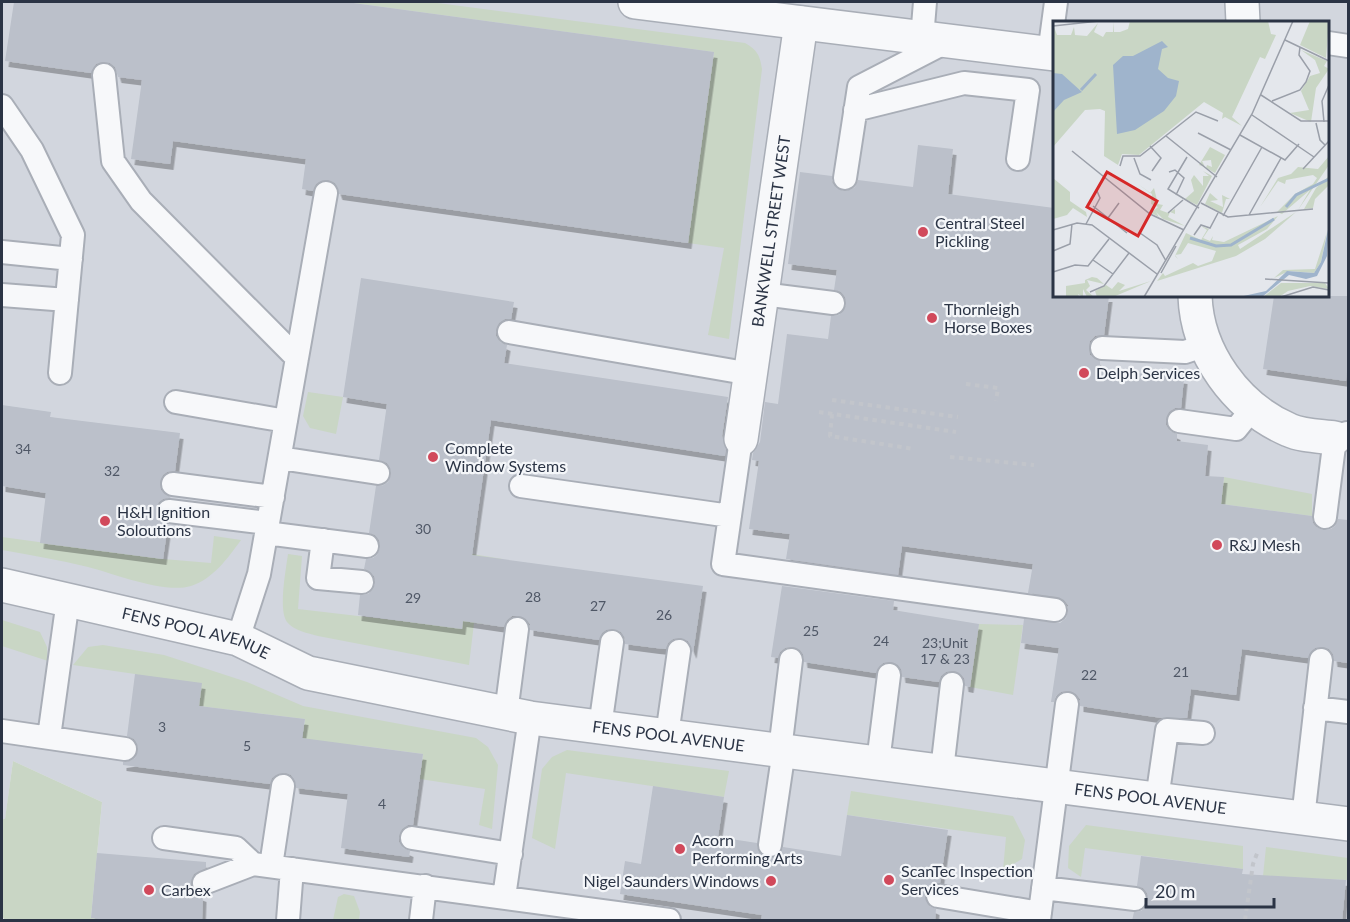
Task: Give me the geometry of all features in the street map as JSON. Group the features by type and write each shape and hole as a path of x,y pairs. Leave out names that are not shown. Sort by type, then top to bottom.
{"street":[{"path":"636,2 730,8 801,22 1052,54"},
{"name":"BANKWELL STREET WEST","path":"745,460 751,374 801,22"},
{"path":"1195,297 1196,316 1206,345 1226,381 1253,408 1290,431 1342,435"},
{"name":"FENS POOL AVENUE","path":"2,585 238,639 308,673 518,716 1348,824"}],"lane":[{"path":"845,178 859,87 935,39 925,2"},
{"path":"1055,21 1056,2"},
{"path":"1329,44 1348,46"},
{"path":"104,75 113,161 141,201 297,358"},
{"path":"855,110 964,83 1028,90 1018,159"},
{"path":"2,106 32,150 74,235 60,373"},
{"path":"238,639 259,574 326,193"},
{"path":"2,252 71,258"},
{"path":"762,294 833,303"},
{"path":"2,295 67,300"},
{"path":"509,332 751,374"},
{"path":"1102,348 1185,352 1206,345"},
{"path":"176,402 286,421"},
{"path":"1179,421 1236,429 1253,408"},
{"path":"1324,517 1342,435"},
{"path":"280,458 378,472"},
{"path":"745,460 739,504 723,564 1055,610"},
{"path":"173,484 273,497"},
{"path":"521,486 739,504"},
{"path":"169,511 367,546"},
{"path":"323,540 318,578 362,582"},
{"path":"49,737 68,600"},
{"path":"504,897 511,854 518,716 517,629"},
{"path":"600,727 612,642"},
{"path":"667,735 679,651"},
{"path":"770,845 791,660"},
{"path":"1288,816 1315,708 1321,660"},
{"path":"878,762 890,675"},
{"path":"942,770 952,684"},
{"path":"938,896 1040,917 1067,704"},
{"path":"1315,708 1348,712"},
{"path":"1158,799 1168,724 1203,733"},
{"path":"2,731 125,749"},
{"path":"283,786 272,866 288,921"},
{"path":"164,838 236,848 272,866 504,897 564,913 669,921"},
{"path":"412,838 511,854"},
{"path":"204,883 272,866"},
{"path":"421,921 425,886"},
{"path":"1043,888 1135,899"}],"path":[{"path":"966,384 998,388 996,401"},
{"path":"832,400 958,417"},
{"path":"819,412 956,432"},
{"path":"832,414 830,436 914,449"},
{"path":"950,457 1034,465"},
{"path":"1245,921 1253,864 1288,816"}],"shaded area":[{"path":"2,2 1348,2 1348,920 115,920 91,918 102,802 13,761 5,820 2,819"}],"green space":[{"path":"346,2 430,2 745,43 752,48 759,56 762,69 729,339 708,335 724,248 688,243 714,52"},
{"path":"308,392 343,397 336,434 310,428 303,416"},
{"path":"1224,477 1312,494 1312,516 1221,504"},
{"path":"214,536 241,540 213,573 199,583 180,588 154,585 77,564 2,550 2,537 163,559 211,563"},
{"path":"288,554 302,556 298,609 461,628 472,554 503,559 494,625 474,623 469,665 301,631 293,628 284,616 283,589"},
{"path":"2,620 40,632 47,647 48,661 2,646"},
{"path":"979,624 1023,625 1013,695 970,687"},
{"path":"103,645 164,655 247,682 303,706 476,738 488,747 498,765 492,829 479,825 485,789 420,779 423,754 356,745 349,793 296,788 305,719 199,706 135,674 73,665 88,647"},
{"path":"567,750 729,771 724,797 566,773 555,849 532,838 542,769 552,757"},
{"path":"13,761 102,802 91,918 115,920 5,920 2,916 2,819 5,819"},
{"path":"851,791 1013,816 1025,840 1022,859 1003,870 1006,837 847,815"},
{"path":"1086,825 1243,846 1243,869 1085,848 1081,877 1068,868 1069,846"},
{"path":"1266,847 1348,858 1348,880 1263,876"},
{"path":"344,894 354,896 360,912 359,920 333,920 338,897"}],"building":[{"path":"14,2 346,2 714,52 688,243 339,194 335,183 328,180 316,184 313,191 302,189 306,159 173,141 170,164 131,159 142,80 118,77 115,67 103,62 96,64 91,73 5,61"},
{"path":"918,145 953,149 948,194 1053,208 1053,297 1109,297 1104,335 1095,336 1090,341 1089,347 1090,355 1100,361 1100,369 1184,378 1181,408 1175,408 1169,412 1166,425 1170,431 1177,434 1177,441 1208,445 1205,476 1224,477 1221,504 1312,516 1316,527 1323,530 1331,529 1338,519 1348,520 1348,663 1334,661 1333,654 1329,649 1323,647 1315,648 1308,658 1242,649 1236,695 1191,689 1187,718 1162,718 1080,706 1080,699 1076,694 1068,691 1061,692 1056,696 1054,702 1051,702 1059,648 1021,643 1024,619 1060,623 1066,618 1068,605 1057,597 1028,593 1033,564 902,546 898,575 786,559 790,534 749,529 759,461 752,460 753,453 760,442 765,402 778,404 787,334 828,339 831,316 839,315 846,305 845,297 841,292 834,290 837,270 788,264 800,172 832,176 832,182 836,188 844,191 855,187 858,180 913,187"},
{"path":"361,278 514,302 511,319 505,319 499,323 496,330 496,336 500,342 507,345 504,363 728,397 722,436 726,449 725,456 491,420 478,511 472,555 703,586 693,653 688,641 681,638 673,639 668,643 666,649 625,644 625,638 621,632 613,629 602,633 599,640 530,630 530,624 526,619 518,616 512,616 504,627 463,621 462,629 358,615 360,595 368,594 375,584 374,576 364,569 366,559 377,555 380,548 379,540 375,535 369,533 376,486 382,486 388,482 391,474 387,463 379,460 387,404 343,397"},
{"path":"1348,296 1346,381 1263,369 1274,297"},
{"path":"2,405 51,412 50,417 180,433 175,471 167,472 160,482 161,490 171,498 163,499 156,509 157,517 161,522 168,524 163,559 40,543 46,493 2,486"},
{"path":"782,586 894,601 893,610 979,624 970,687 965,686 964,678 954,671 946,672 941,676 939,682 902,677 901,669 891,662 883,663 876,673 804,662 803,654 793,647 785,648 780,652 778,658 771,657"},
{"path":"135,674 202,683 199,706 305,719 302,738 423,754 413,825 402,829 399,836 399,842 403,848 410,851 409,857 341,848 348,794 296,788 291,775 286,773 272,778 270,784 123,765 123,762 135,758 138,750 134,739 127,736"},
{"path":"653,786 724,797 718,837 757,843 761,855 767,858 781,853 783,847 841,856 847,815 948,830 940,883 934,883 928,887 925,894 929,906 936,909 935,921 761,921 762,915 620,894 625,861 641,864"},
{"name":"Carbex","path":"97,853 206,862 206,868 194,874 191,882 195,893 203,896 202,921 115,921 91,918"},
{"path":"1141,856 1243,869 1242,874 1346,880 1342,921 1132,921 1134,912 1145,908 1148,901 1147,893 1143,888 1137,886"}],"place":[{"name":"Central Steel Pickling","path":"923,232"},
{"name":"Thornleigh Horse Boxes","path":"932,318"},
{"name":"Delph Services","path":"1084,373"},
{"name":"Complete Window Systems","path":"433,457"},
{"name":"H&H Ignition Soloutions","path":"105,521"},
{"name":"R&J Mesh","path":"1217,545"},
{"name":"Acorn Performing Arts","path":"680,849"},
{"name":"ScanTec Inspection Services","path":"889,880"},
{"name":"Nigel Saunders Windows","path":"771,881"},
{"name":"Carbex","path":"149,890"}]}
